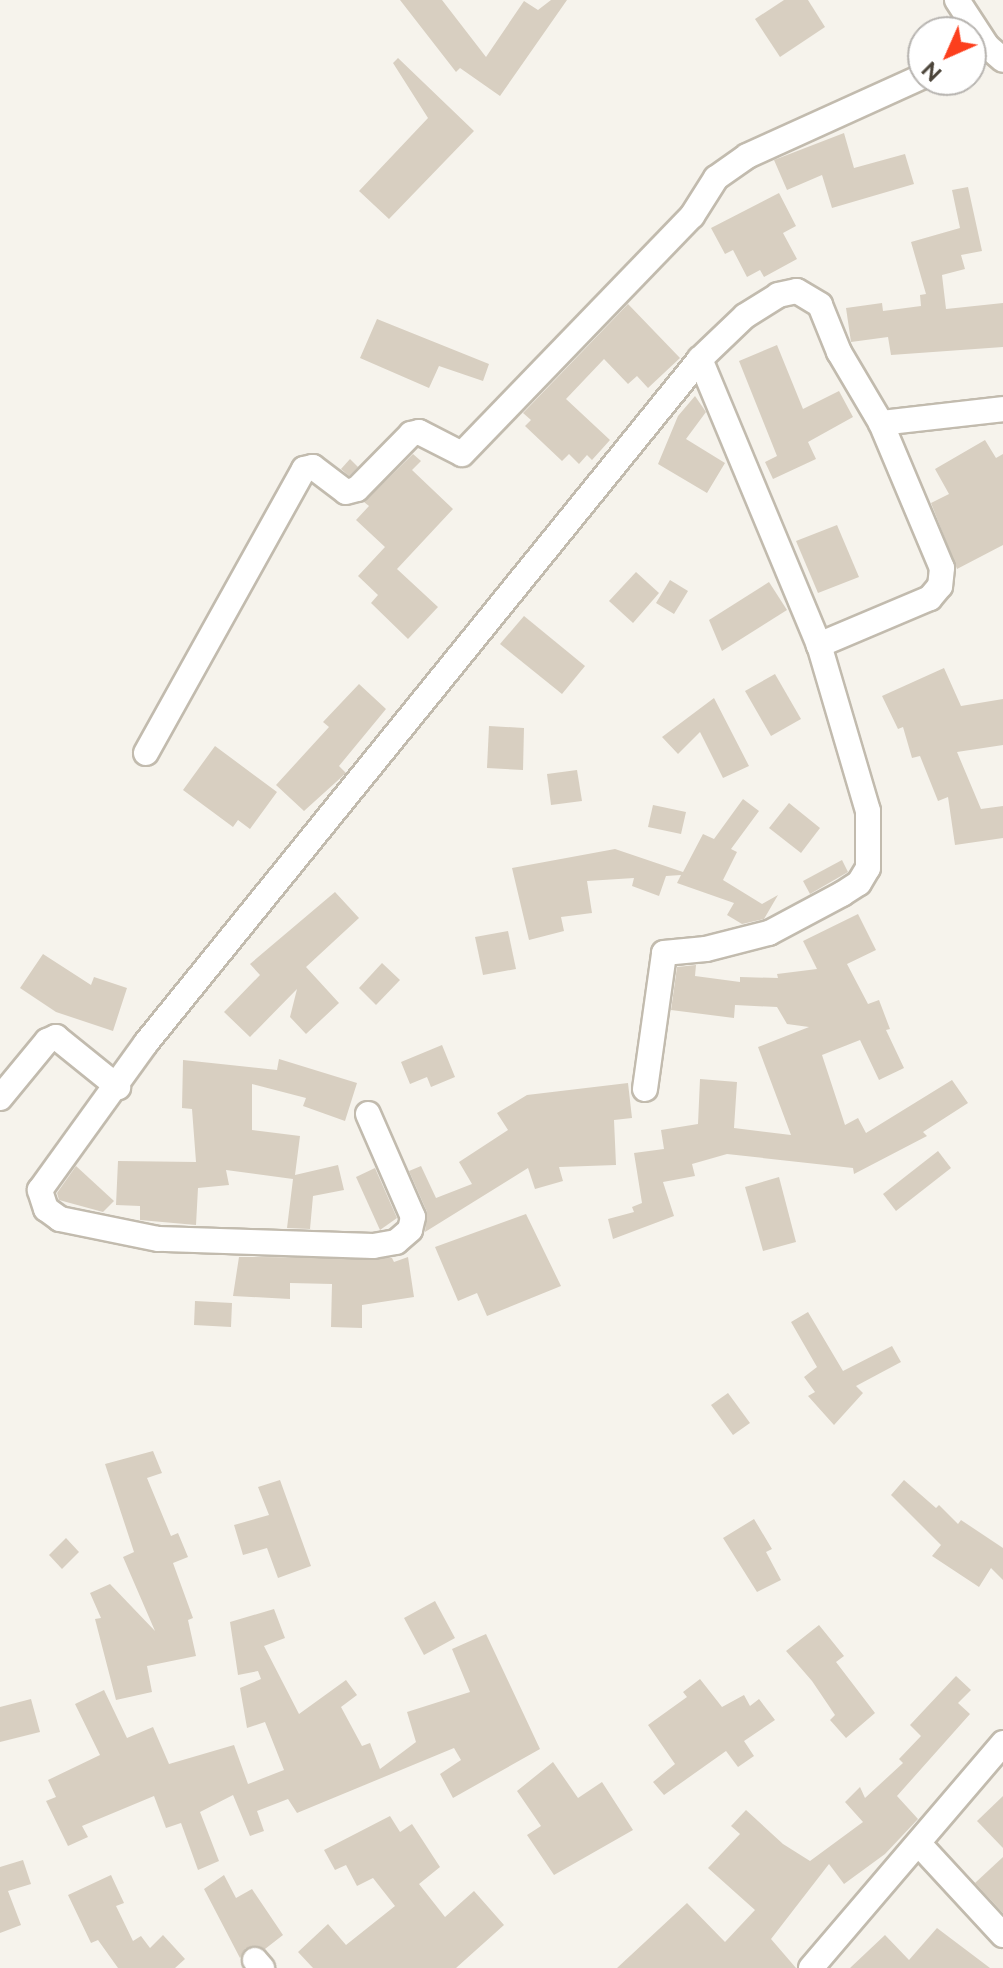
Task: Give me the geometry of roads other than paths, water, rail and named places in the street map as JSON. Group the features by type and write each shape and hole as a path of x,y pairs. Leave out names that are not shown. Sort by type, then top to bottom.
{"street":[{"path":"146,753 304,469 313,467 346,492 357,489 411,434 419,432 462,454 692,216 716,178 747,156 907,83"},
{"path":"368,1114 413,1217 410,1230 396,1242 373,1246 158,1239 60,1219 46,1209 40,1190 118,1087 146,1043 700,359 745,316 778,295 807,293 820,305 839,352 881,423 942,568 940,586 930,598 819,645"},
{"path":"645,1089 664,953 706,949 769,933 859,883 868,868 868,811 819,645 700,359"},
{"path":"881,423 1003,409"},
{"path":"0,1098 47,1041 56,1037 118,1087"},
{"path":"811,1968 1003,1743"},
{"path":"919,1844 1003,1935"}]}
